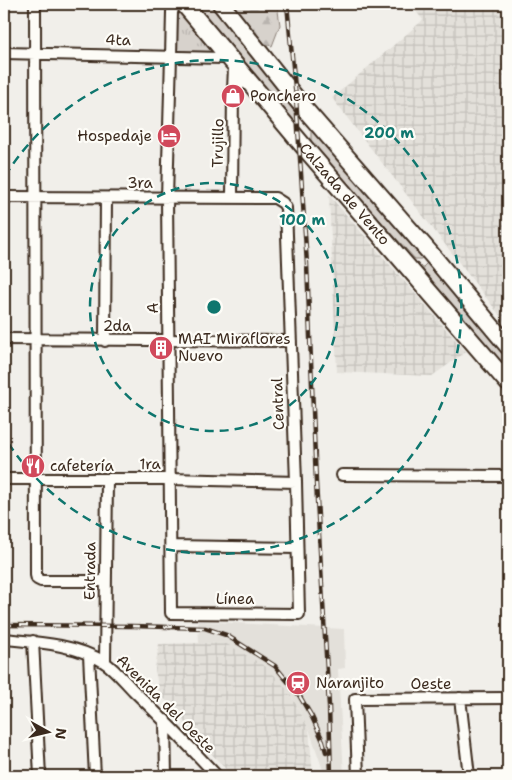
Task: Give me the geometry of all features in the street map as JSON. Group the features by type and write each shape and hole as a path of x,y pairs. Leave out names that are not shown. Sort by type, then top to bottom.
{"main road":[{"name":"Calzada de Vento","path":"184,4 412,271 507,378"},
{"name":"Calzada de Vento","path":"221,4 303,107 508,346"},
{"path":"412,271 431,254"}],"street":[{"path":"35,4 36,575 41,582 105,581"},
{"name":"A","path":"171,613 168,198 170,56 172,12 175,4"},
{"name":"4ta","path":"4,53 170,56 232,60"},
{"name":"Trujillo","path":"232,60 234,67 232,196"},
{"path":"233,90 239,86 254,87"},
{"name":"3ra","path":"4,197 168,198 232,196 275,198"},
{"path":"105,341 106,198"},
{"name":"Central","path":"275,198 283,203 286,208 299,614"},
{"name":"2da","path":"4,339 291,342"},
{"path":"342,475 508,476"},
{"name":"1ra","path":"4,479 169,479 296,482"},
{"name":"Entrada","path":"105,663 107,480"},
{"path":"171,546 297,548"},
{"name":"Línea","path":"171,613 299,614"},
{"name":"Avenida del Oeste","path":"4,639 33,641 59,646 89,655 105,663 165,720 217,776"},
{"path":"33,641 40,776"},
{"path":"89,655 95,776"},
{"path":"460,698 469,776"},
{"name":"Oeste","path":"358,776 355,699 508,698"},
{"path":"165,720 166,776"}],"shaded area":[{"path":"410,4 508,4 508,326 332,98 423,20"},
{"path":"329,195 466,352 432,376 337,372"},
{"path":"198,621 344,629 345,668 338,669 344,776 325,776 309,729 290,693 227,644 199,643"},
{"path":"159,644 227,644 268,668 290,693 309,729 313,776 232,776 209,751 159,692 155,669"}],"green space":[{"path":"184,4 221,4 296,98 299,140"},
{"path":"232,4 277,4 280,25 272,46 257,42"},
{"path":"180,13 213,54 174,51 175,14"},
{"path":"311,125 423,255 421,259 415,259 311,144"},
{"path":"427,263 430,263 508,352 507,361 500,361 429,278 423,270"}],"railway":[{"path":"287,4 296,98 307,264 331,776"},
{"path":"4,625 205,628 226,635 275,666 299,695 312,717 326,752"}],"place":[{"name":"Ponchero","path":"233,96"},
{"name":"Hospedaje","path":"169,136"},
{"name":"MAI Miraflores Nuevo","path":"161,348"},
{"name":"cafetería","path":"33,466"},
{"name":"Naranjito","path":"298,683"}]}
